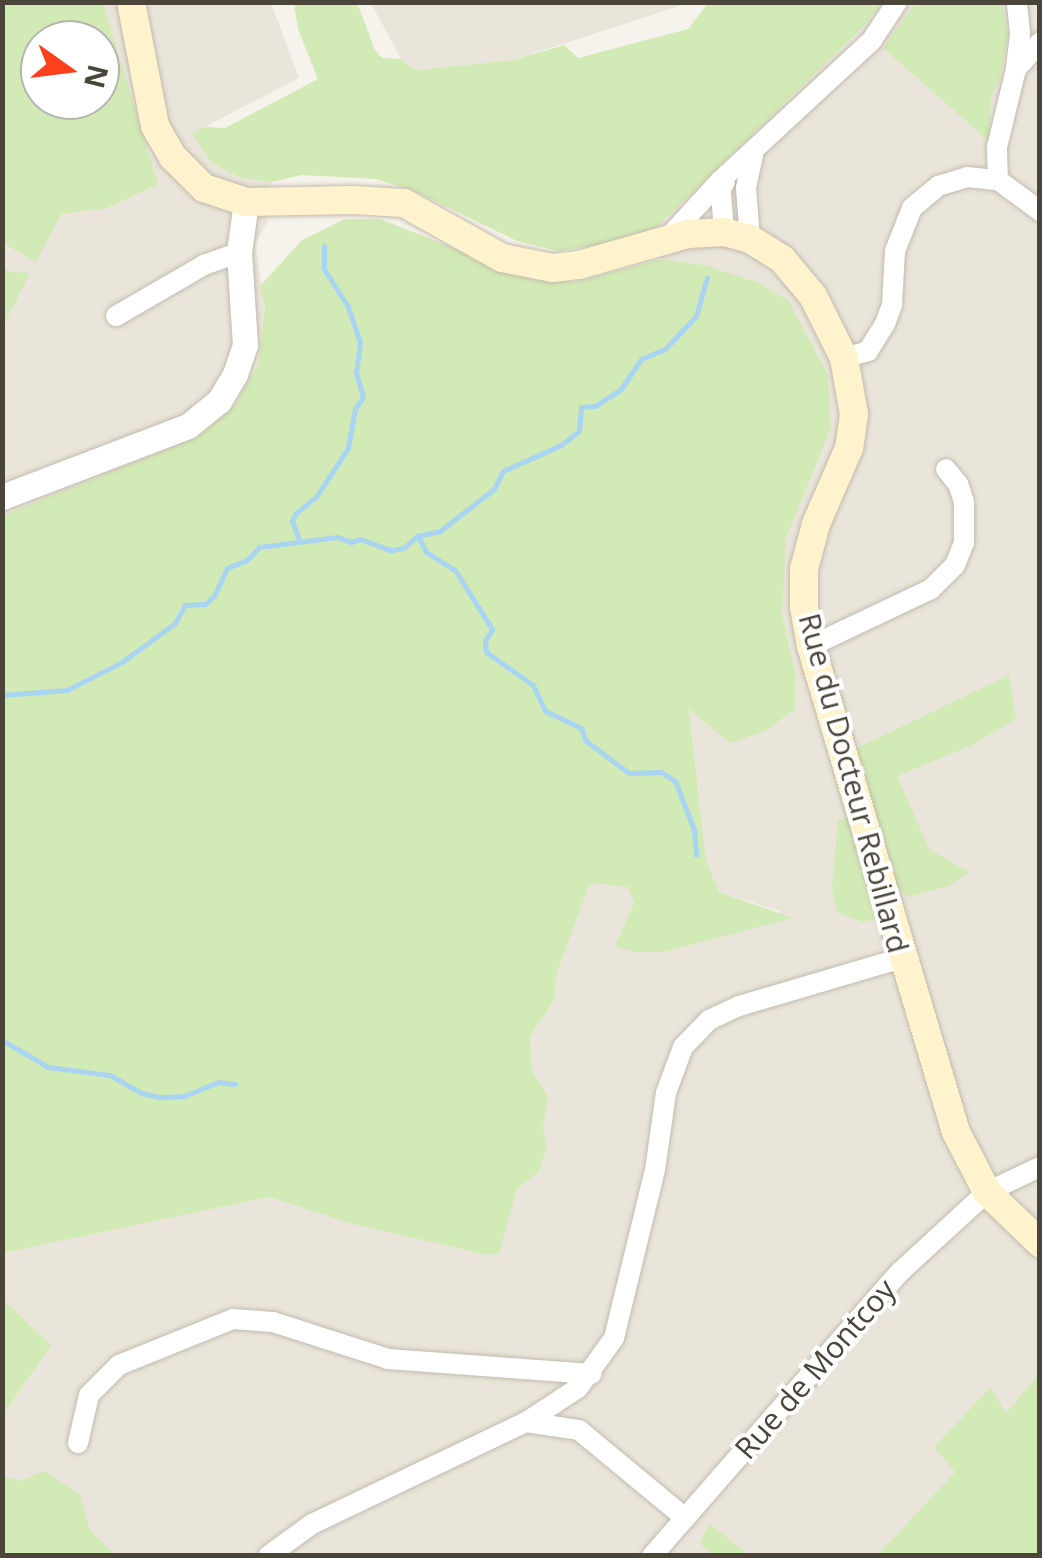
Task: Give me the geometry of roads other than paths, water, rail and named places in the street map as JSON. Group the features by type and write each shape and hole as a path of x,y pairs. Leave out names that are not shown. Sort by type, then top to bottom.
{"main road":[{"path":"131,2 155,126 173,157 204,188 246,202 354,200 404,204 502,258 553,268 578,265 668,238 737,235"},
{"name":"Rue du Docteur Rebillard","path":"737,235 782,259 797,275 826,320 844,358 853,400 853,431 808,548 803,588 811,646 956,1132 988,1192 1040,1243"}],"street":[{"path":"668,238 720,182 872,40 898,2"},
{"path":"998,180 996,147 1016,70 1018,2"},
{"path":"1016,70 1040,42"},
{"path":"737,235 754,150"},
{"path":"844,358 868,351 885,324 892,305 895,251 912,208 938,186 967,177 998,180 1040,211"},
{"path":"720,182 746,188"},
{"path":"720,182 737,235"},
{"path":"2,497 188,426 218,401 236,374 245,345 239,252 246,202"},
{"path":"116,316 204,266 239,252"},
{"path":"811,646 931,589 955,565 964,543 964,502 958,484 946,470"},
{"path":"268,1556 312,1524 526,1422 591,1374 614,1338 620,1318 655,1170 666,1092 683,1047 709,1020 739,1006 902,958"},
{"name":"Rue de Montcoy","path":"652,1556 900,1272 988,1192 1040,1166"},
{"path":"78,1443 90,1396 119,1365 233,1319 274,1322 388,1359 591,1374"},
{"path":"526,1422 564,1425 596,1441 685,1518"}],"waterway":[{"path":"299,540 292,521 316,497 348,448 355,409 363,397 356,372 360,342 347,305 324,269 324,246"},
{"path":"2,695 67,690 122,662 175,623 185,605 205,604 214,596 227,568 247,560 259,547 337,537 351,542 360,539 391,550 404,548 417,536 440,531 494,489 503,471 561,445 579,431 581,407 595,406 621,389 641,359 665,349 696,316 707,278"},
{"path":"418,536 426,552 455,570 492,629 485,641 486,652 533,685 545,711 581,728 586,741 629,773 661,772 675,781 694,830 696,855"},
{"path":"2,1040 48,1067 110,1075 141,1093 159,1097 184,1096 219,1082 235,1084"}]}
